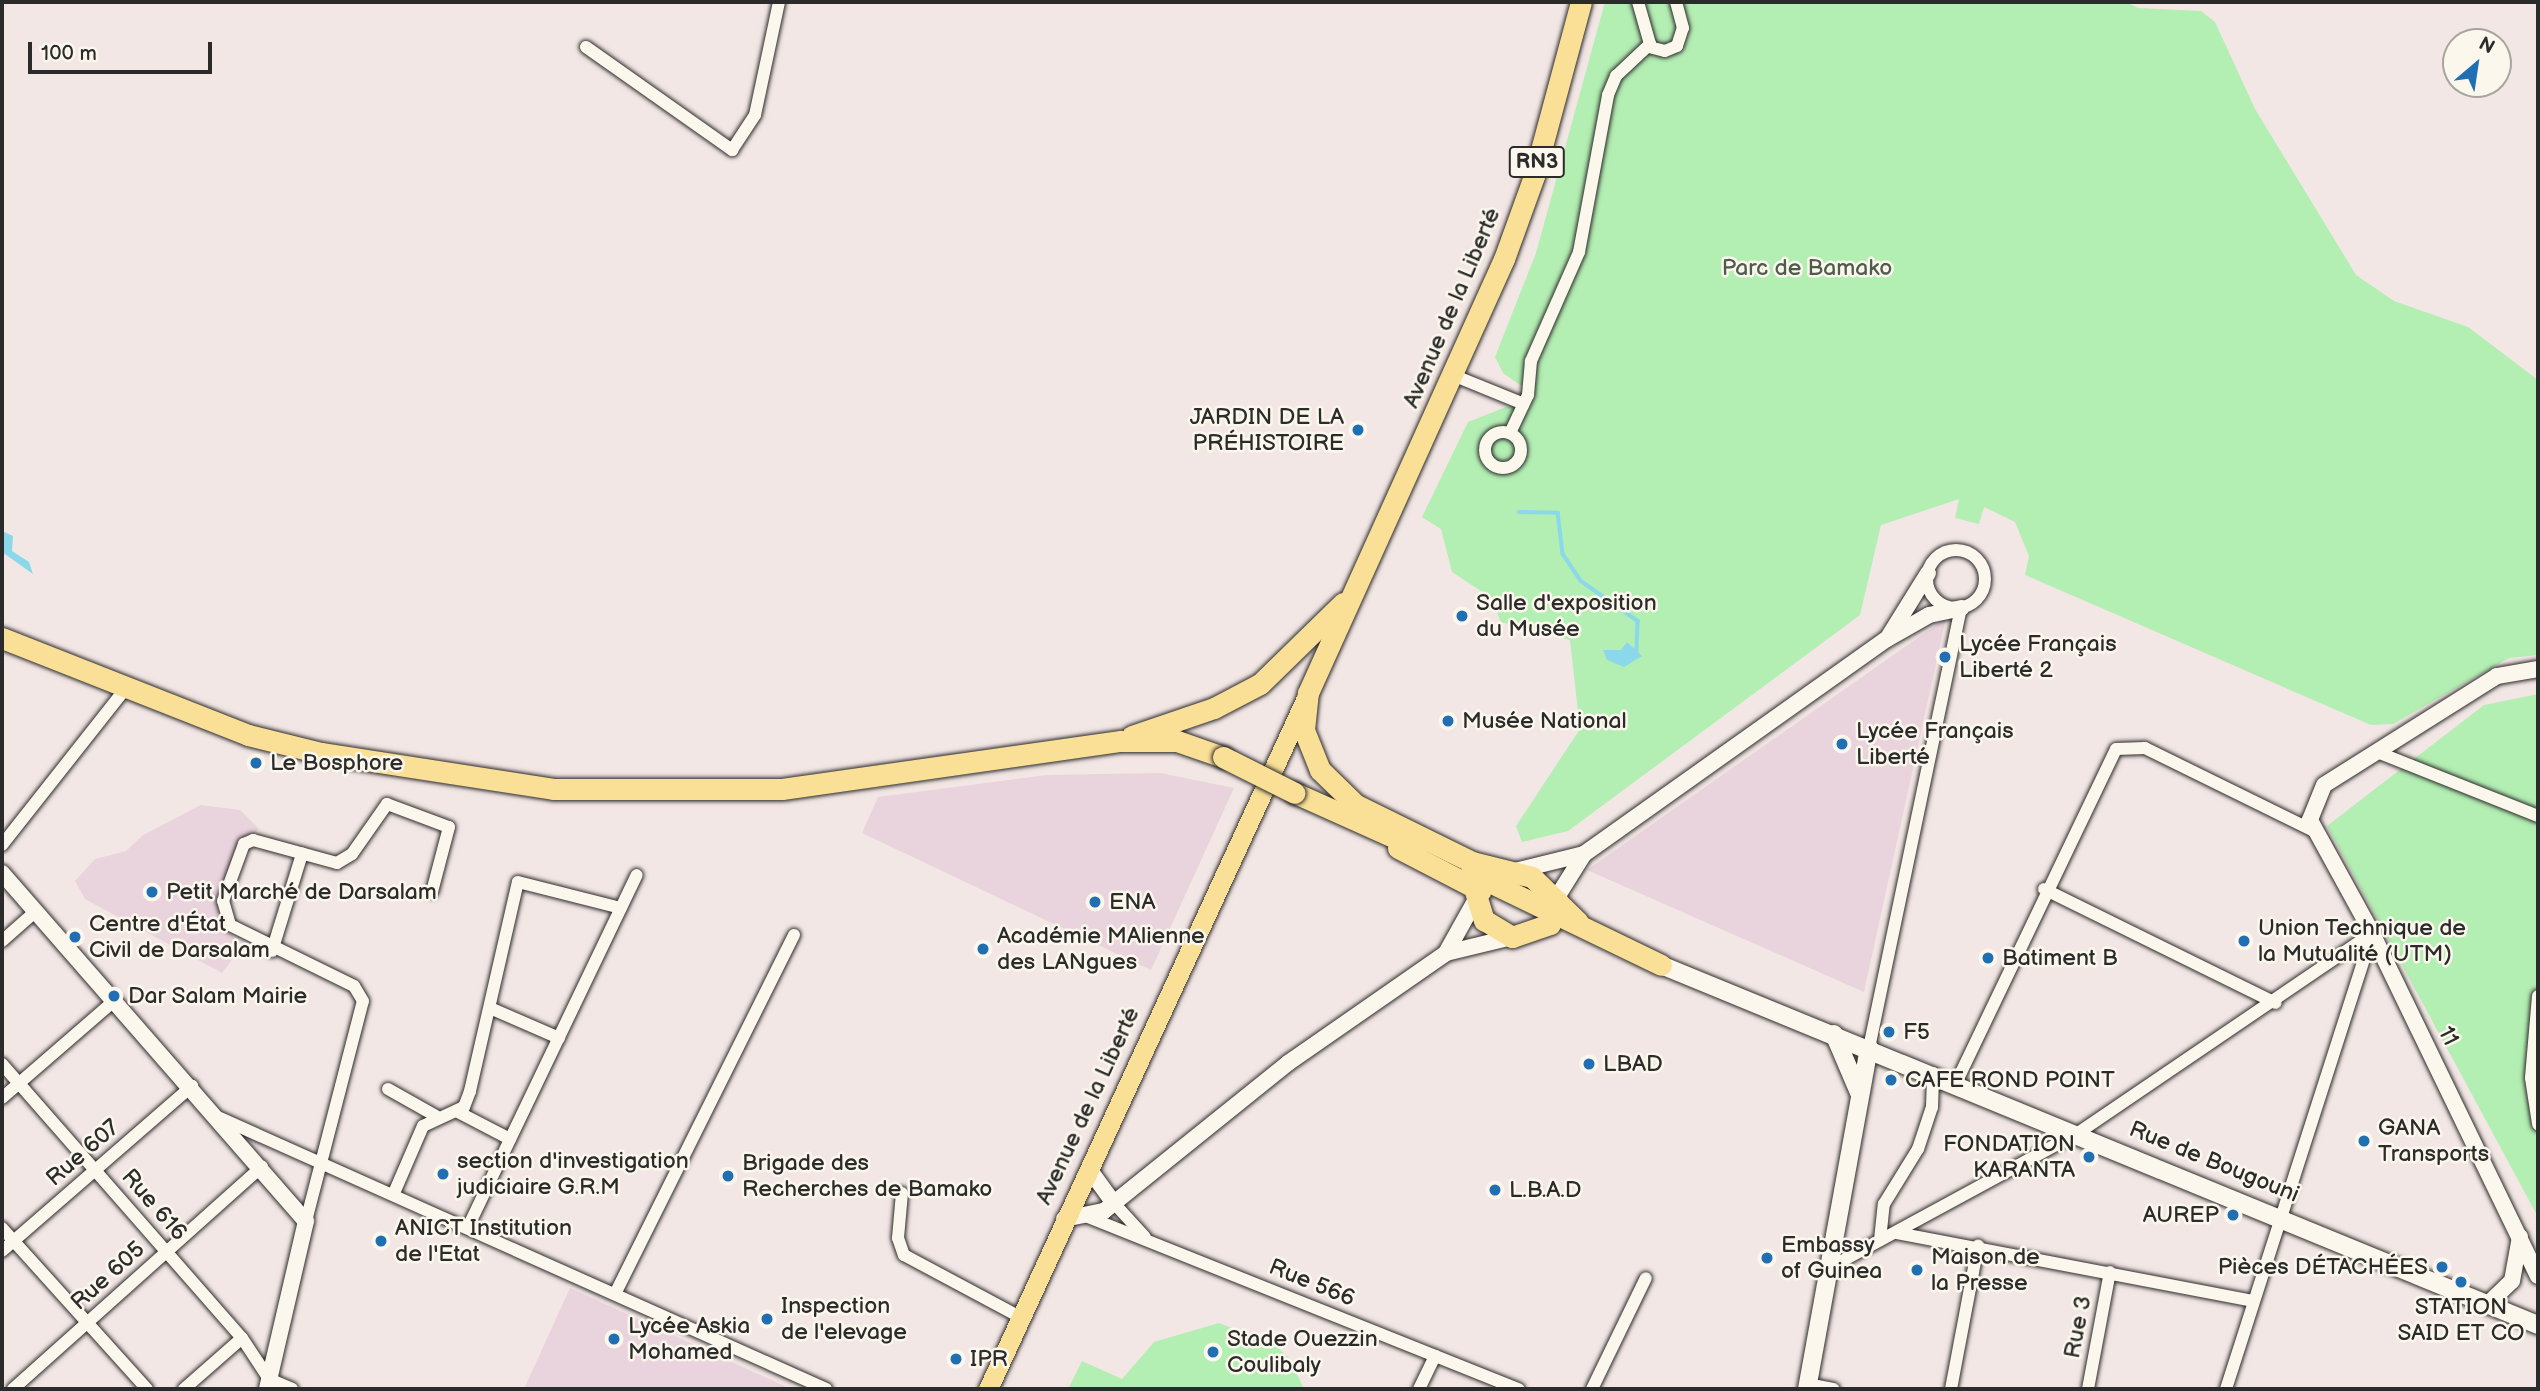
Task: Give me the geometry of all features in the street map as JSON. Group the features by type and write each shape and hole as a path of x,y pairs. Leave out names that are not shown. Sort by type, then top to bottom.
{"highway":[{"name":"Avenue de la Liberté","path":"1358,585 1455,376 1534,176 1581,2"},
{"path":"1358,585 1308,693 1307,748 1337,791 1472,862 1532,877 1555,911 1661,965"},
{"path":"1121,741 1214,708 1259,684 1306,646 1358,585"},
{"path":"2,638 189,716 321,753 553,789 782,789 1121,741 1177,741 1223,757 1386,838 1477,890 1555,911 1661,965"},
{"path":"1477,890 1484,920 1512,937 1555,911"}],"main road":[{"name":"Avenue de la Liberté","path":"988,1389 1308,693"},
{"name":"Rue de Bougouni","path":"1661,965 2278,1214 2538,1325"},
{"path":"1834,1034 1860,1100"},
{"path":"1808,1387 1831,1273 1869,1048"}],"street":[{"path":"586,47 732,150 755,115 779,2"},
{"path":"1638,2 1648,47"},
{"path":"1648,47 1665,51 1677,46 1683,27 1676,2"},
{"path":"1510,433 1524,404 1531,361 1586,230 1608,95 1616,76 1648,47"},
{"path":"1455,376 1524,404"},
{"path":"1447,954 1477,890 1510,872 1584,854 1887,639 1929,615 1961,608 1983,590 1984,573 1976,558 1960,550 1943,553 1887,639"},
{"path":"1928,573 1932,594 1961,608"},
{"path":"1869,1048 1961,608"},
{"path":"1956,1083 2044,889 2108,757 2126,746 2145,748 2313,826 2324,785 2497,676 2538,669"},
{"path":"2,845 125,689"},
{"path":"2377,752 2538,816"},
{"path":"292,1389 268,1384 306,1221 363,1001 354,986 272,951 230,925 223,901 248,841 302,854 345,860 387,804 449,827 432,892"},
{"name":"11","path":"2313,826 2372,933 2538,1276"},
{"path":"272,951 302,854"},
{"path":"1555,911 1584,854"},
{"path":"2,873 262,1166 306,1221"},
{"path":"470,1225 637,875"},
{"path":"394,1193 416,1138 436,1116 456,1111 471,1091 492,1009 518,882 621,908"},
{"path":"2044,889 2276,1003"},
{"path":"2,941 36,911"},
{"path":"1831,1273 1880,1240 2078,1133 2276,1003 2372,933"},
{"path":"2226,1389 2278,1214 2372,933"},
{"path":"616,1293 794,935"},
{"path":"1064,1219 1088,1217 1114,1202 1288,1062 1447,954 1512,937"},
{"path":"2538,996 2531,1078 2538,1125"},
{"path":"2,1098 115,1000"},
{"path":"492,1009 559,1038"},
{"name":"Rue 616","path":"2,1064 242,1338 268,1384"},
{"path":"1880,1240 1884,1204 1918,1149 1932,1108 1933,1073"},
{"name":"Rue 607","path":"2,1251 192,1086"},
{"path":"388,1088 436,1116"},
{"path":"456,1111 510,1139"},
{"path":"220,1118 470,1225 826,1389"},
{"name":"Rue 605","path":"13,1389 262,1166"},
{"path":"1089,1169 1147,1239"},
{"path":"902,1193 898,1238 904,1255 1020,1317"},
{"name":"Rue 566","path":"1088,1217 1520,1389"},
{"path":"2,1228 147,1389"},
{"path":"1897,1233 1978,1246 2253,1301"},
{"path":"2488,1304 2512,1282 2520,1234"},
{"path":"1951,1389 1978,1246"},
{"name":"Rue 3","path":"2088,1389 2110,1272"},
{"path":"1592,1389 1646,1278"},
{"path":"184,1389 242,1338"},
{"path":"1419,1389 1435,1356"},
{"path":"1808,1387 1834,1389"}],"shaded area":[{"name":"Lycée Français Liberté","path":"1946,618 1864,992 1587,870"},
{"name":"ENA","path":"1160,773 1234,788 1151,970 862,833 878,797 1047,775"},
{"name":"Petit Marché de Darsalam","path":"201,805 240,810 259,829 234,852 217,915 241,948 222,973 85,899 75,881 95,859 126,851 143,835"},
{"name":"Lycée Askia Mohamed","path":"570,1288 791,1389 524,1389"}],"green space":[{"name":"Parc de Bamako","path":"1605,2 2126,2 2138,8 2201,11 2215,22 2255,109 2356,275 2394,301 2468,327 2538,380 2538,655 2509,658 2393,724 2371,725 2025,575 2029,556 2015,522 1984,507 1979,524 1955,518 1959,499 1881,525 1860,615 1568,831 1522,842 1516,826 1580,729 1570,640 1501,622 1490,597 1452,572 1441,529 1422,517 1468,422 1516,403 1523,387 1503,373 1495,357 1536,253"},
{"path":"2538,694 2538,1217 2327,826 2484,705"},
{"name":"Stade Ouezzin Coulibaly","path":"1219,1323 1275,1345 1290,1359 1304,1389 1068,1389 1082,1361 1122,1379 1154,1342"}],"water":[{"path":"2,531 13,536 12,551 29,562 33,574 2,552"},
{"path":"1627,642 1642,656 1624,667 1607,660 1603,650 1621,650"}],"waterway":[{"path":"1519,512 1558,513 1563,554 1581,581 1638,621 1637,652"}],"place":[{"name":"JARDIN DE LA PRÉHISTOIRE","path":"1358,430"},
{"name":"Salle d'exposition du Musée","path":"1462,616"},
{"name":"Lycée Français Liberté 2","path":"1945,657"},
{"name":"Musée National","path":"1448,721"},
{"name":"Lycée Français Liberté","path":"1842,744"},
{"name":"Le Bosphore","path":"256,763"},
{"name":"Petit Marché de Darsalam","path":"152,892"},
{"name":"ENA","path":"1095,902"},
{"name":"Centre d'État Civil de Darsalam","path":"75,937"},
{"name":"Union Technique de la Mutualité (UTM)","path":"2244,941"},
{"name":"Académie MAlienne des LANgues","path":"983,949"},
{"name":"Batiment B","path":"1988,958"},
{"name":"Dar Salam Mairie","path":"114,996"},
{"name":"F5","path":"1889,1032"},
{"name":"LBAD","path":"1589,1064"},
{"name":"CAFE ROND POINT","path":"1891,1080"},
{"name":"GANA Transports","path":"2364,1141"},
{"name":"FONDATION KARANTA","path":"2089,1157"},
{"name":"section d'investigation judiciaire G.R.M","path":"443,1174"},
{"name":"Brigade des Recherches de Bamako","path":"728,1176"},
{"name":"L.B.A.D","path":"1495,1190"},
{"name":"AUREP","path":"2233,1215"},
{"name":"ANICT Institution de l'Etat","path":"381,1241"},
{"name":"Embassy of Guinea","path":"1767,1258"},
{"name":"Pièces DÉTACHÉES","path":"2442,1267"},
{"name":"Maison de la Presse","path":"1917,1270"},
{"name":"STATION SAID ET CO","path":"2461,1282"},
{"name":"Inspection de l'elevage","path":"767,1319"},
{"name":"Lycée Askia Mohamed","path":"614,1339"},
{"name":"Stade Ouezzin Coulibaly","path":"1213,1352"},
{"name":"IPR","path":"956,1359"}]}
